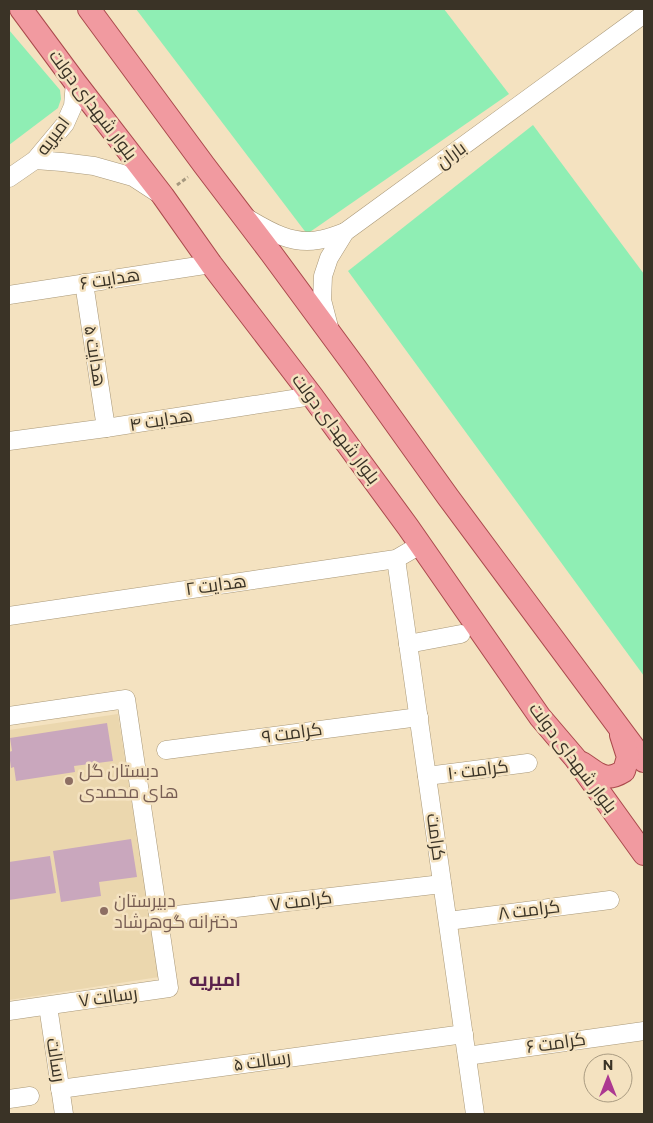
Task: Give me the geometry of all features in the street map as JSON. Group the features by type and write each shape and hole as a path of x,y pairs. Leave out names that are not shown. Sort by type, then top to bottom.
{"main road":[{"name":"بلوار شهدای دولت","path":"21,9 312,396 420,545 540,717 575,758 644,854"},
{"path":"89,9 330,333 448,497 644,761"},
{"path":"575,758 601,776 614,777 624,771 628,757 618,726"}],"street":[{"name":"باران","path":"330,333 322,300 323,276 329,258 345,232 644,14"},
{"name":"امیریه","path":"9,178 35,160 65,124 73,106 75,82"},
{"path":"35,160 94,166 133,177 163,196"},
{"path":"242,214 273,234 297,241 317,241 345,232"},
{"name":"هدایت ۶","path":"9,295 211,264"},
{"name":"هدایت ۵","path":"84,283 106,428"},
{"name":"هدایت ۴","path":"9,441 312,396"},
{"name":"هدایت ۲","path":"9,616 396,559 420,545"},
{"name":"کرامت","path":"396,559 475,1114"},
{"path":"408,644 461,634"},
{"path":"9,716 126,699 159,917"},
{"name":"کرامت ۹","path":"166,750 418,716"},
{"name":"کرامت ۱۰","path":"427,776 528,763"},
{"name":"کرامت ۷","path":"159,917 442,884"},
{"name":"کرامت ۸","path":"448,921 610,900"},
{"name":"رسالت ۷","path":"9,1011 169,988 159,917"},
{"name":"رسالت","path":"48,1006 64,1114"},
{"name":"کرامت ۶","path":"467,1056 644,1031"},
{"name":"رسالت ۵","path":"60,1089 464,1034"},
{"path":"9,1099 30,1096"}],"shaded area":[{"path":"118,714 159,977 9,1000 9,730"}],"green space":[{"path":"136,9 444,9 509,94 307,234"},
{"path":"9,30 60,90 61,99 58,108 9,145"},
{"path":"533,125 644,274 644,676 348,271"}],"building":[{"path":"107,723 113,761 74,766 75,772 16,781 14,767 11,768 9,752 12,751 10,738"},
{"path":"131,839 137,877 99,882 101,896 61,902 53,851"},
{"path":"50,856 56,893 9,900 9,862"}],"place":[{"name":"دبستان گل های محمدی","path":"69,781"},
{"name":"دبیرستان دخترانه گوهرشاد","path":"104,911"}],"district":[{"name":"امیریه","path":"215,979"}]}
